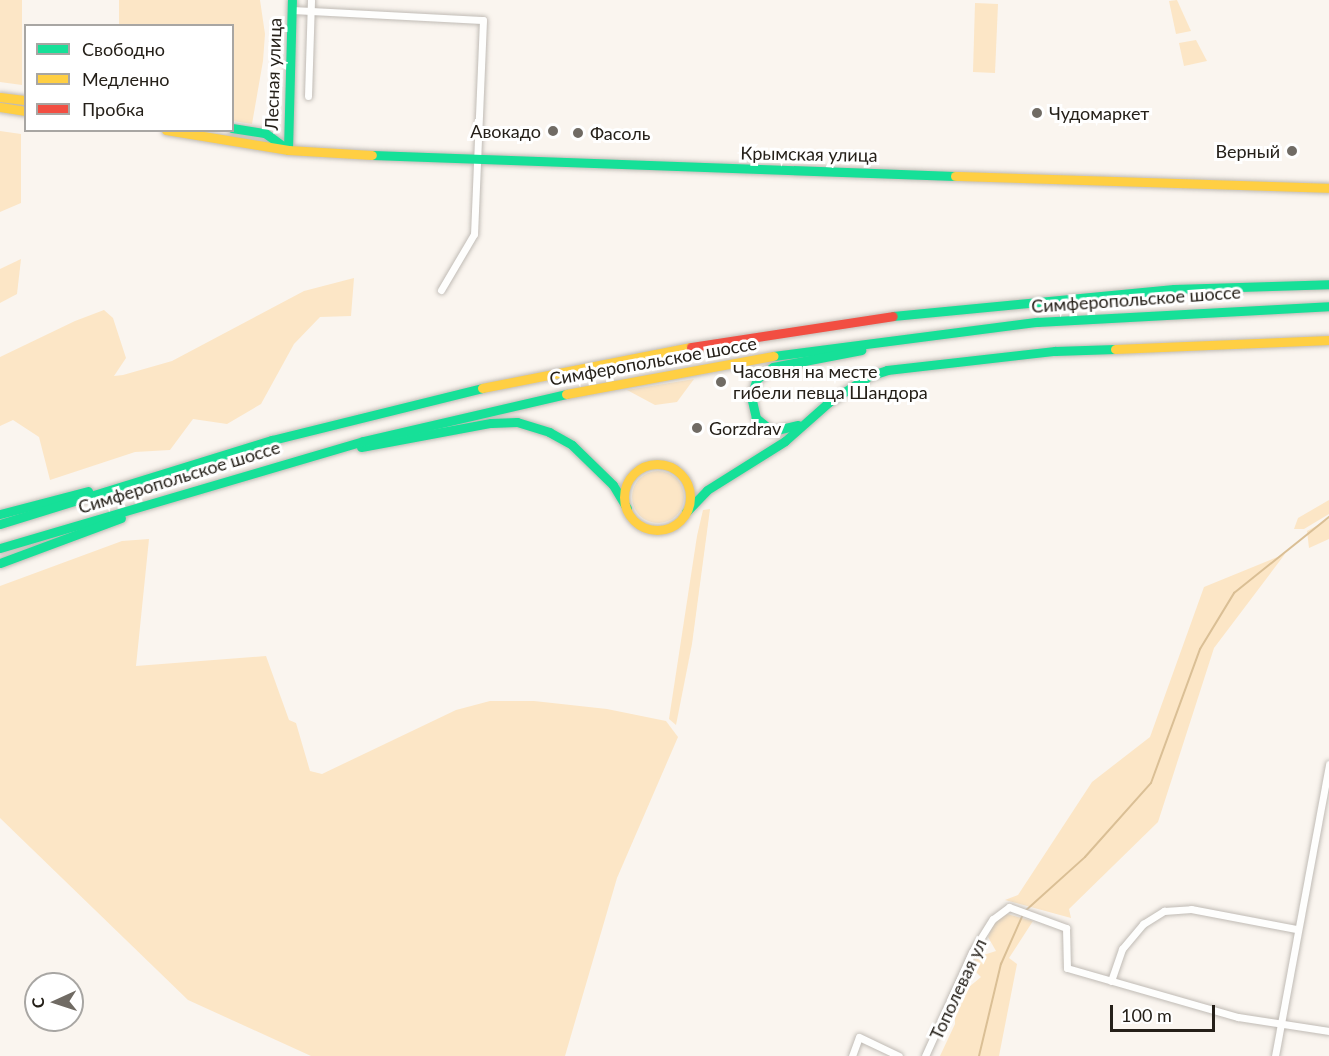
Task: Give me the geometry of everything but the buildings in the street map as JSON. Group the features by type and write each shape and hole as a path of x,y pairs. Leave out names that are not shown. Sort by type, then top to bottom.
{"main road":[{"name":"Лесная улица","path":"288,150 291,5"},
{"path":"0,96 24,100"},
{"path":"0,107 24,111"},
{"path":"234,129 265,133 288,150"},
{"name":"Крымская улица","path":"178,132 288,150 479,160 1329,188"},
{"name":"Симферопольское шоссе","path":"0,524 209,459 492,384 727,339 1032,300 1174,289 1329,284"},
{"name":"Симферопольское шоссе","path":"0,548 300,458 499,407 626,380 923,334 1174,311 1329,306"},
{"path":"813,417 791,430 780,432 765,427 752,407 757,379 773,367 923,334"},
{"path":"300,458 490,423 517,422 549,432 572,445 613,485 638,523 655,529 673,525 707,490 785,441 813,417 869,376 909,365 1066,351 1329,340"},
{"path":"0,514 209,459"},
{"path":"627,508 625,490 633,474 657,464 674,468 687,482 690,502 686,512"},
{"path":"0,563 211,484"}],"street":[{"path":"308,96 311,0"},
{"path":"291,5 310,11 481,18 484,22 474,234 441,290"},
{"path":"1275,1056 1296,930 1329,764"},
{"name":"Тополевая ул","path":"925,1056 972,952 993,919 1009,907 1061,924 1066,928 1067,968 1280,1026 1329,1031"},
{"path":"1111,981 1122,949 1143,924 1164,911 1191,909 1296,930"},
{"path":"852,1056 859,1037 899,1056"}],"shaded area":[{"path":"0,0 22,0 22,85 0,82"},
{"path":"119,0 260,0 265,34 263,61 252,124 234,121 234,24 119,24"},
{"path":"1177,0 1191,31 1176,34 1169,1"},
{"path":"975,3 998,4 995,73 973,72"},
{"path":"1196,40 1207,61 1184,66 1179,43"},
{"path":"0,131 21,134 21,203 0,212"},
{"path":"21,259 17,294 0,303 0,269"},
{"path":"354,278 351,316 320,317 294,344 261,404 227,424 193,419 170,450 135,452 50,480 39,437 13,420 0,426 0,357 75,321 104,310 113,318 126,358 114,376 123,375 172,361 304,291"},
{"path":"694,379 677,402 655,405 627,390"},
{"path":"653,471 663,471 677,478 684,497 677,516 663,523 653,523 643,519 636,512 632,502 632,492 636,482 643,475"},
{"path":"1329,500 1329,514 1304,529 1294,529 1298,518"},
{"path":"710,509 692,644 676,725 669,719 697,536 703,510"},
{"path":"1329,519 1329,539 1309,548 1307,531"},
{"path":"149,539 136,666 266,656 289,720 296,723 310,771 322,774 456,710 490,701 534,701 607,709 666,721 678,737 617,878 565,1056 311,1056 188,1000 0,818 0,586 122,541"},
{"path":"1285,554 1214,648 1158,822 1069,909 1071,918 1005,900 1018,895 1092,782 1150,737 1204,587"},
{"path":"1007,914 1033,921 1009,958 1017,964 999,1056 940,1056 955,1024 955,1015 947,1010 956,990 969,987 981,977 969,965 971,959 996,951 988,937 995,921"}],"waterway":[{"path":"979,1056 1001,964 1024,912 1085,857 1151,783 1200,649 1234,593 1329,517"}],"traffic: fast":[{"path":"288,150 292,0"},
{"path":"234,128 265,133 284,147"},
{"path":"372,155 955,176"},
{"path":"893,316 1174,289 1329,284"},
{"path":"774,356 1037,322 1329,306"},
{"path":"686,512 707,490 785,441 829,402 869,376 887,370 1055,351 1115,349"},
{"path":"798,425 772,431 756,418 751,396 757,379 773,367 861,350"},
{"path":"0,524 272,440 482,388"},
{"path":"0,548 363,441 566,394"},
{"path":"361,447 491,423 517,422 549,432 572,445 613,485 627,508"},
{"path":"0,514 88,491"},
{"path":"0,563 121,518"}],"traffic: slow":[{"path":"0,97 24,100"},
{"path":"0,107 24,111"},
{"path":"178,132 288,150 372,155"},
{"path":"955,176 1329,188"},
{"path":"1115,349 1329,340"},
{"path":"482,388 691,347"},
{"path":"566,394 774,356"},
{"path":"657,464 669,467 680,474 687,485 690,497 687,509 680,520 669,527 657,530 645,527 634,520 627,509 624,497 627,485 634,474 645,467 657,464"}],"traffic: jam":[{"path":"691,347 893,316"}],"place":[{"name":"Чудомаркет","path":"1037,113"},
{"name":"Авокадо","path":"553,131"},
{"name":"Фасоль","path":"578,133"},
{"name":"Верный","path":"1292,151"},
{"name":"Часовня на месте гибели певца Шандора","path":"721,382"},
{"name":"Gorzdrav","path":"697,428"}]}
